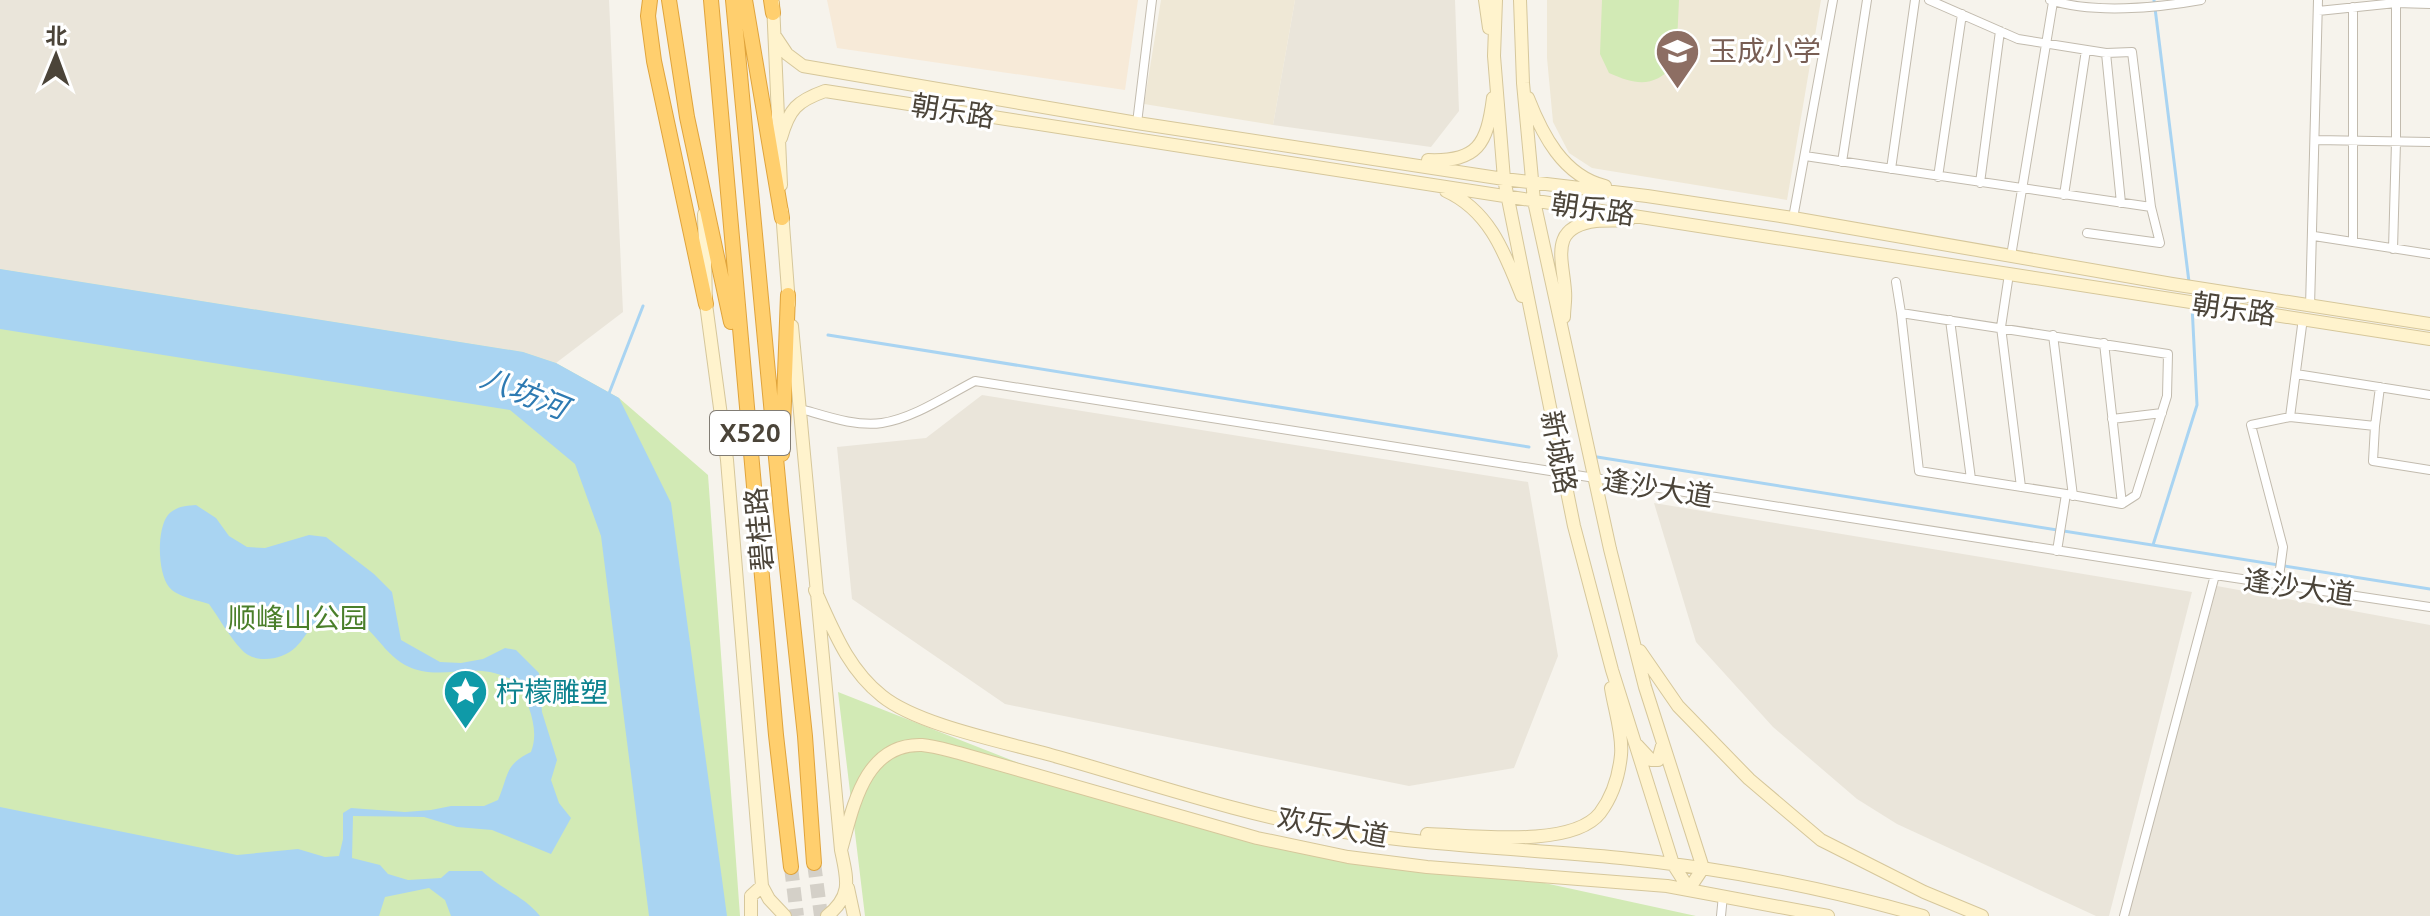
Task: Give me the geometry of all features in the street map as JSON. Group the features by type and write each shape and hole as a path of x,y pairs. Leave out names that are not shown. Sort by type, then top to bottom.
{"highway":[{"path":"650,0 648,16 654,61 706,304"},
{"path":"669,0 703,195 744,385"},
{"path":"679,0 690,116"},
{"name":"碧桂路","path":"711,0 776,735 791,867"},
{"path":"742,1 782,218"},
{"name":"X520","path":"742,1 781,511 805,736 814,863"},
{"path":"781,511 788,295"}],"street":[{"path":"1137,123 1152,0"},
{"path":"1380,160 1451,161 1477,148 1488,130 1495,64 1485,0"},
{"name":"新城路","path":"1496,0 1495,64 1504,179 1577,540 1634,743 1673,864 1689,889"},
{"name":"新城路","path":"1520,0 1523,83 1534,201 1610,549 1663,745 1703,868"},
{"path":"1793,218 1833,0"},
{"path":"1842,162 1867,0"},
{"path":"1891,169 1915,0"},
{"path":"1929,0 2018,39 2106,53 2132,52 2151,207 2160,243 2087,233"},
{"path":"2011,256 2051,1 2129,7 2201,0"},
{"path":"2290,417 2302,319 2312,304 2318,0"},
{"path":"2318,11 2396,3 2430,4"},
{"path":"2393,249 2396,3"},
{"path":"772,4 788,295 841,850 854,916"},
{"path":"2353,7 2353,242"},
{"path":"1938,177 1962,14"},
{"path":"1980,183 2000,31"},
{"name":"朝乐路","path":"775,36 787,54 803,66 1137,123 1504,179 1793,218 2172,284 2430,324"},
{"path":"2064,195 2086,50"},
{"path":"2106,53 2121,203"},
{"path":"862,97 844,88 841,82 844,77 864,76"},
{"path":"1523,83 1537,121 1560,160 1596,184 1647,196"},
{"name":"朝乐路","path":"781,138 787,118 802,99 825,91 2430,339"},
{"path":"2316,140 2430,142"},
{"path":"1805,156 2151,207"},
{"path":"1432,185 1461,198 1499,240 1533,322"},
{"path":"703,195 706,304 727,460 762,886 785,916"},
{"path":"1562,328 1565,289 1559,254 1569,234 1595,221 1650,217"},
{"path":"2314,236 2430,254"},
{"path":"2009,274 2001,327 2021,487"},
{"path":"1896,282 1919,471 2122,504 2136,495 2167,396 2168,354 1901,313"},
{"path":"1950,320 1971,479"},
{"path":"2053,335 2070,495 2063,512 2058,547"},
{"path":"2104,343 2122,504"},
{"path":"2296,374 2430,395"},
{"name":"逢沙大道","path":"801,409 842,420 881,423 921,409 975,381 1595,479 2058,547 2215,575 2278,580 2430,607"},
{"path":"2380,387 2373,461 2430,470"},
{"path":"2112,419 2162,413"},
{"path":"2278,580 2283,547 2251,425 2290,417 2375,426"},
{"path":"2124,916 2215,575"},
{"name":"欢乐大道","path":"815,590 845,655 863,679 884,698 917,716 1274,817 1357,833 1703,868 1923,916"},
{"path":"1357,833 1527,838 1576,830 1599,814 1615,785 1621,752 1603,637"},
{"path":"1634,642 1688,716 1749,779 1821,840 1924,892 1982,916"},
{"path":"1634,743 1651,760 1658,760 1663,745"},
{"name":"欢乐大道","path":"841,850 859,786 870,770 885,755 904,746 935,747 1257,838 1348,857 1427,867 1689,889 1828,916"},
{"path":"1091,792 1097,768"},
{"path":"1568,877 1569,854"},
{"path":"1689,889 1703,868"},
{"path":"827,916 842,902 847,881"},
{"path":"1786,907 1790,885"},
{"path":"751,916 751,896 762,886"},
{"path":"1721,916 1723,895"}],"shaded area":[{"path":"0,0 609,0 623,312 556,363 523,352 0,269"},
{"path":"827,0 1138,0 1125,90 837,48"},
{"path":"1161,0 1295,0 1273,125 1144,104"},
{"path":"1295,0 1455,0 1459,111 1431,147 1273,125"},
{"name":"玉成小学","path":"1547,0 1821,0 1787,200 1592,168 1569,153 1553,122 1547,58"},
{"path":"982,395 1528,482 1558,656 1514,768 1409,786 1005,704 852,599 837,447 926,438"},
{"path":"1654,503 2192,592 2109,916 2096,916 1897,824 1857,799 1773,727 1696,642"},
{"path":"2217,586 2430,625 2430,916 2128,916"}],"green space":[{"path":"1602,0 1679,0 1676,64 1660,77 1645,82 1609,73 1600,54"},
{"name":"顺峰山公园","path":"0,269 523,352 556,363 619,398 708,475 740,916 0,916"},
{"path":"838,692 1141,811 1353,863 1540,882 1696,916 865,916"}],"water":[{"name":"八坊河","path":"0,269 523,352 556,363 619,398 671,503 727,916 649,916 601,536 575,464 510,410 0,329"},
{"path":"196,505 216,518 229,536 247,547 265,548 309,535 326,537 392,592 401,640 440,662 461,663 483,659 505,648 516,650 539,673 542,712 557,760 551,780 559,803 571,818 551,854 492,830 457,827 424,817 353,816 352,858 380,865 388,874 408,880 441,878 449,871 482,871 540,916 451,916 445,900 429,888 385,897 379,916 0,916 0,807 237,855 298,849 325,857 339,856 343,839 343,813 351,808 405,812 451,806 484,806 498,800 512,766 531,752 534,726 519,682 490,672 426,672 405,665 353,619 334,615 320,619 296,647 276,658 261,659 247,654 209,604 177,593 165,580 160,550 164,521 174,510"}],"waterway":[{"path":"2154,0 2189,282"},
{"path":"2153,545 2197,405 2192,305"},
{"path":"608,396 643,306"},
{"path":"828,335 1529,447"},
{"path":"1597,457 2430,589"}],"tunnel":[{"path":"814,863 821,916"},
{"path":"791,867 797,916"}],"place":[{"name":"玉成小学","path":"1678,90"},
{"name":"柠檬雕塑","path":"465,731"}]}
